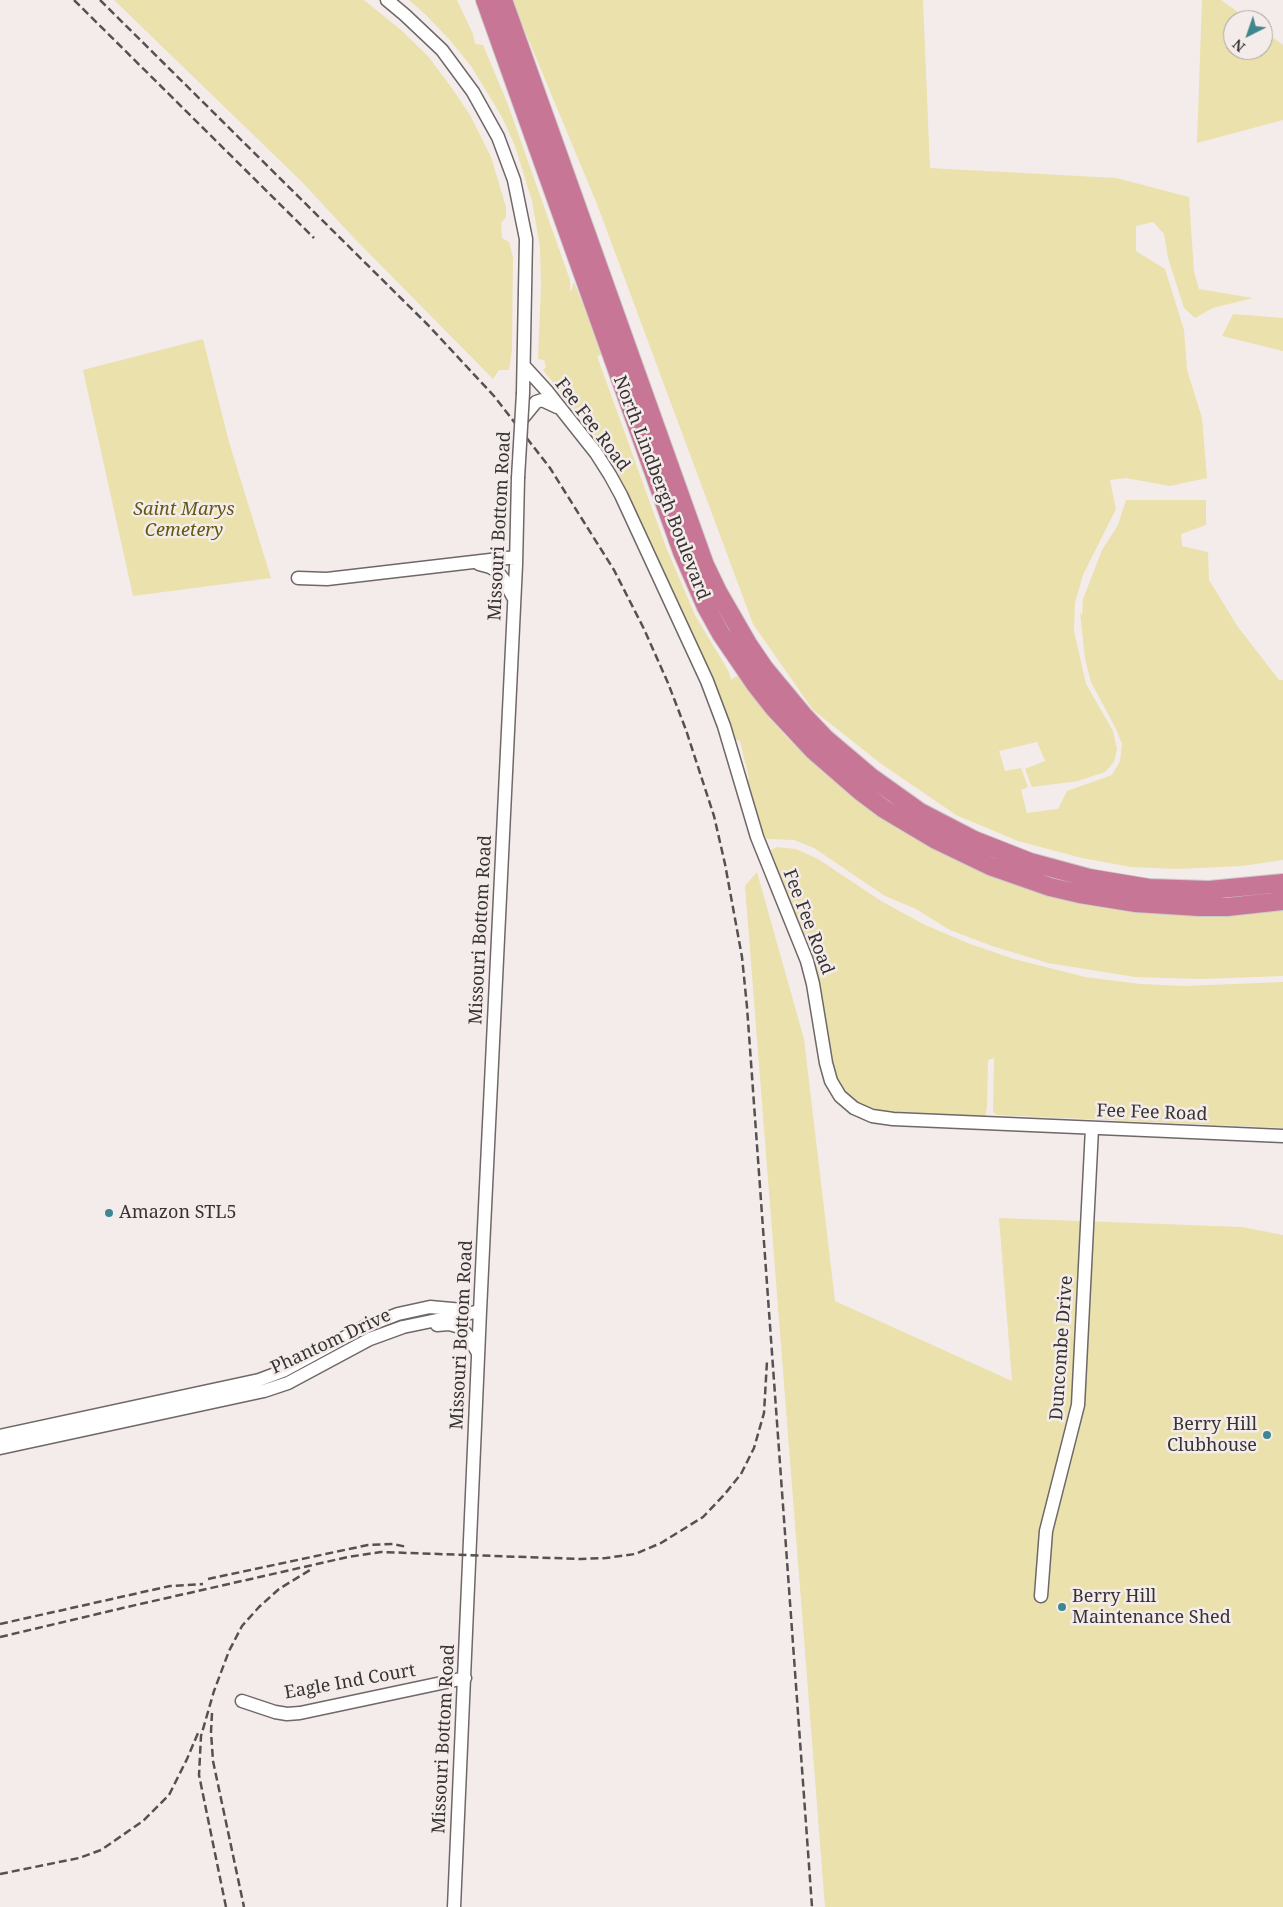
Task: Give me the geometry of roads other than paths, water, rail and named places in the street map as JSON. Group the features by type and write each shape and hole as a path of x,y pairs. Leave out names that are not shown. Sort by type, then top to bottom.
{"highway":[{"name":"North Lindbergh Boulevard","path":"485,0 682,552 706,607 721,634 754,684 773,708 814,751 884,809 936,840 990,866 1080,894 1136,903 1209,907 1283,901"},
{"name":"North Lindbergh Boulevard","path":"503,0 705,565 748,644 765,669 804,716 825,738 865,773 920,812 974,840 1030,862 1089,878 1149,888 1209,890 1283,884"}],"street":[{"name":"Missouri Bottom Road","path":"387,0 405,14 442,50 473,92 498,137 508,162 514,180 526,239 525,368 518,478 516,557 454,1907"},
{"name":"Fee Fee Road","path":"525,368 596,453 621,496 707,681 724,726 757,836 807,961 813,984 826,1063 831,1081 840,1096 854,1108 872,1116 1283,1136"},
{"path":"522,420 536,402 542,400 564,413"},
{"path":"298,578 327,580 516,557"},
{"path":"474,563 497,571 514,599"},
{"name":"Duncombe Drive","path":"1041,1596 1046,1531 1078,1406 1092,1128"},
{"name":"Phantom Drive","path":"0,1436 259,1380 283,1371 364,1327 398,1314 430,1308 480,1311"},
{"name":"Phantom Drive","path":"0,1448 264,1391 288,1383 370,1339 410,1326 480,1311"},
{"path":"410,1326 449,1324 460,1327 468,1336 478,1354"},
{"name":"Eagle Ind Court","path":"242,1701 275,1712 287,1714 300,1713 465,1678"}],"railway":[{"path":"74,0 314,238"},
{"path":"100,0 428,325 494,396 550,468 614,570 644,629 686,730 714,816 742,957 812,1907"},
{"path":"0,1637 348,1557 381,1552 581,1559 635,1554 661,1543 703,1517 741,1474 754,1448 764,1413 767,1361"},
{"path":"208,1579 368,1545 393,1544 407,1547"},
{"path":"226,1907 199,1775 201,1736 214,1691 229,1651 242,1626 279,1589 310,1570"},
{"path":"0,1624 170,1586 203,1584"},
{"path":"212,1713 213,1761 244,1907"},
{"path":"0,1874 79,1858 101,1850 143,1821 169,1795 198,1733"}],"place":[{"name":"Amazon STL5","path":"109,1213"},
{"name":"Berry Hill Clubhouse","path":"1267,1435"},
{"name":"Berry Hill Maintenance Shed","path":"1062,1607"}],"park label":[{"name":"Saint Marys Cemetery","path":"184,520"}]}
